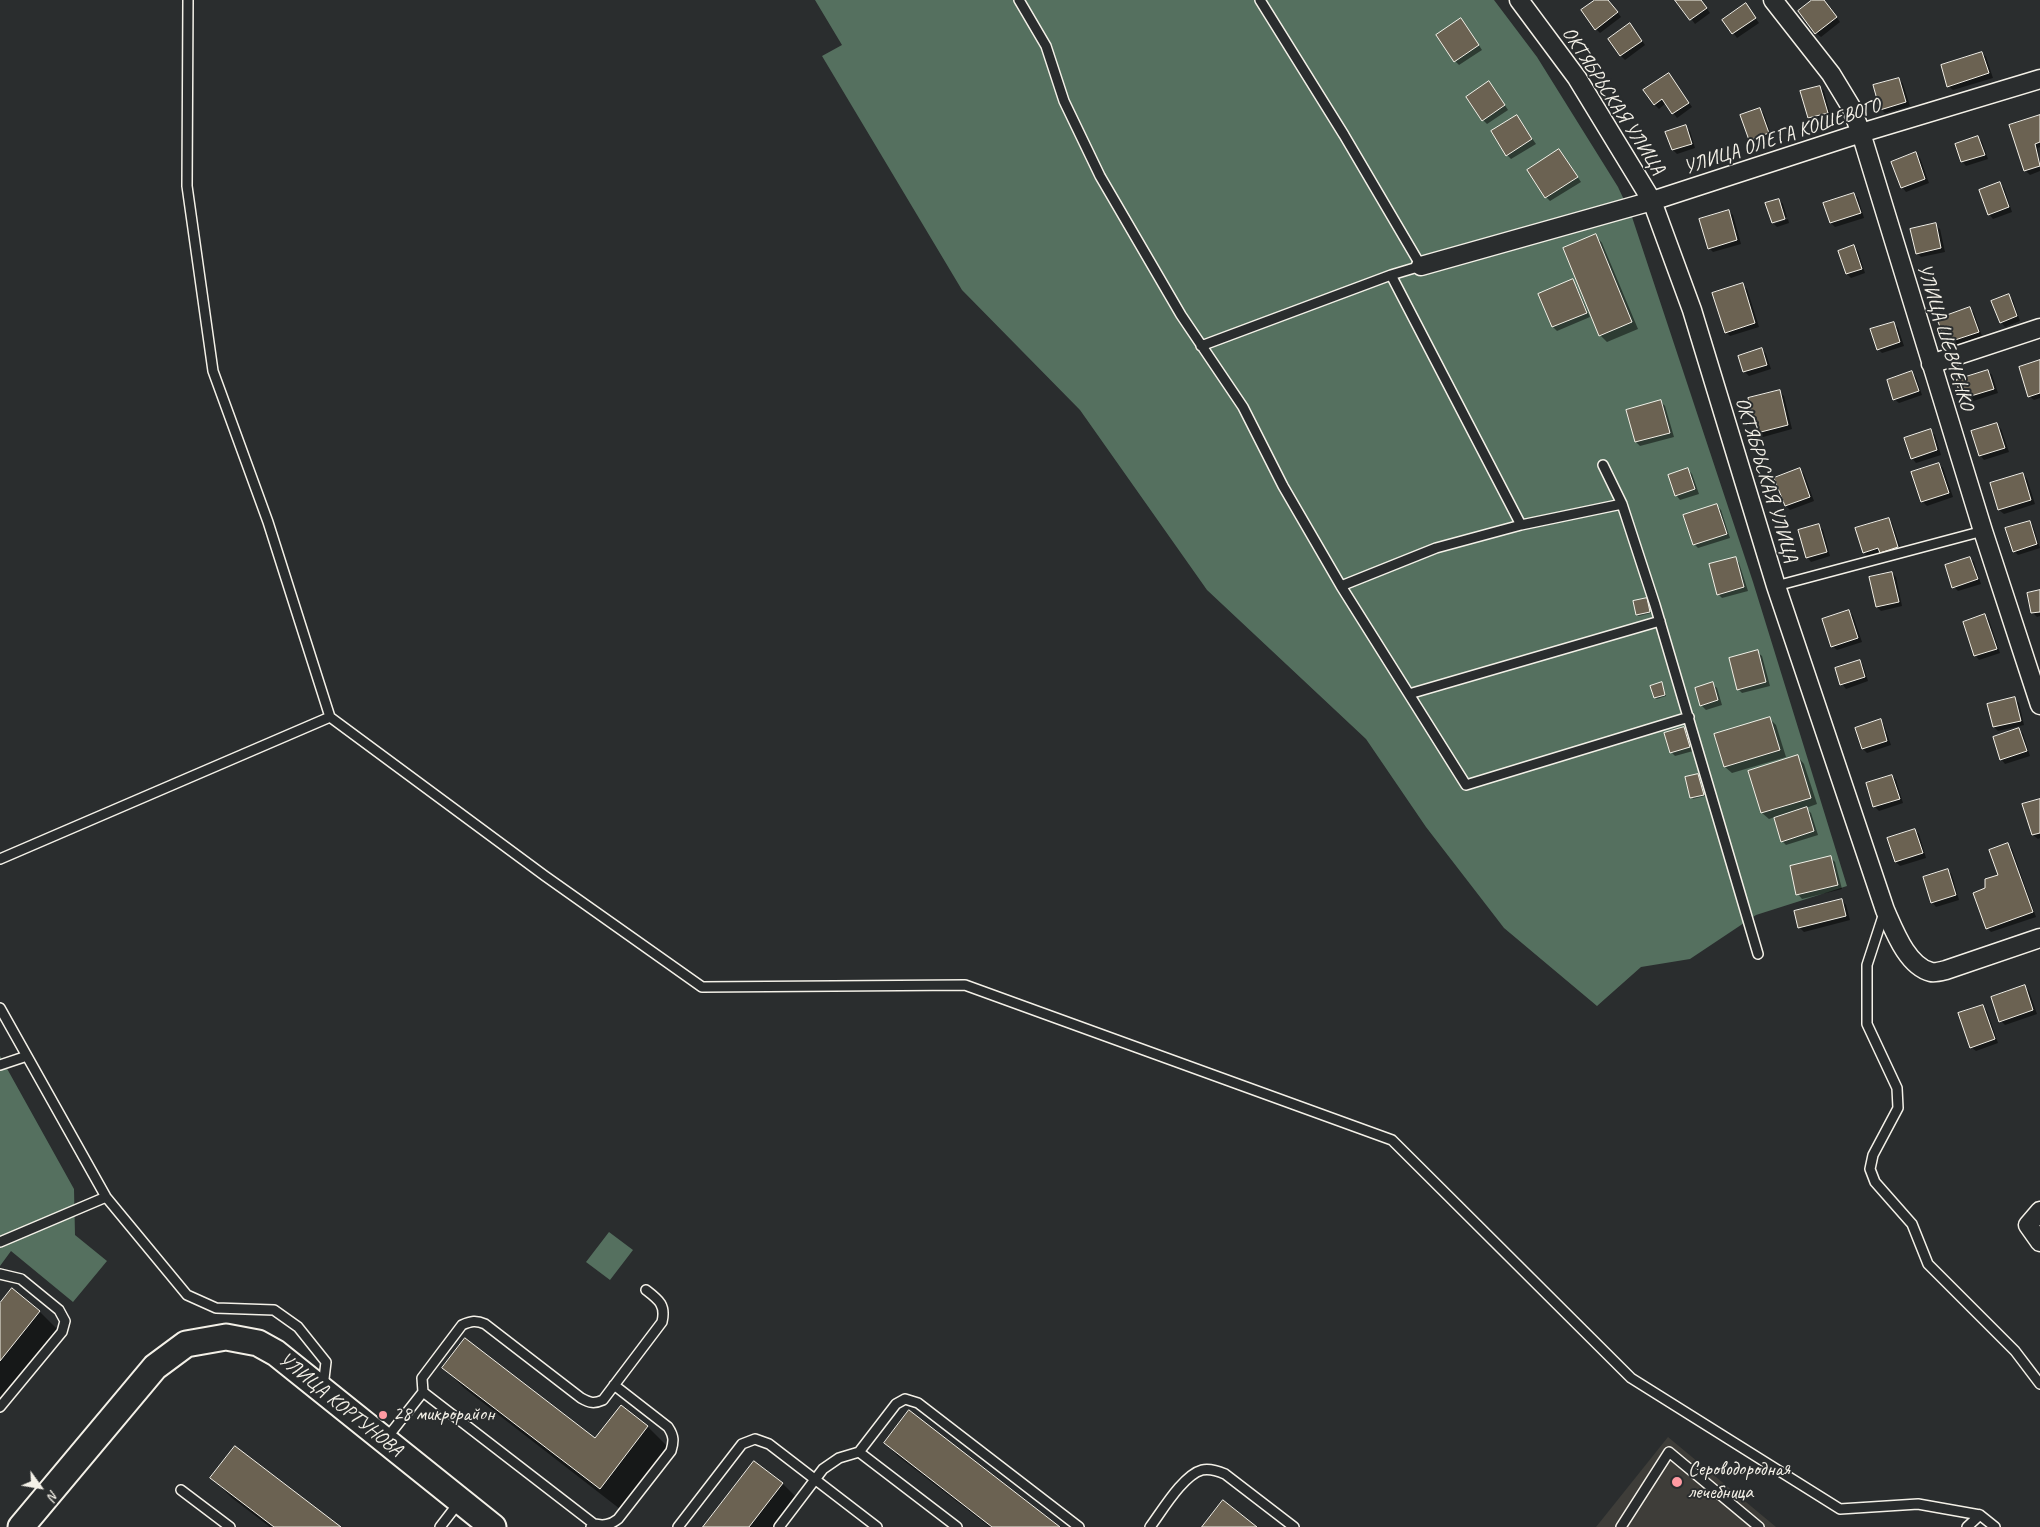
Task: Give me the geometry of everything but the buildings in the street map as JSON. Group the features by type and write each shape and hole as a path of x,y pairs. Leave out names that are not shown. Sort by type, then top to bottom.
{"main road":[{"name":"УЛИЦА КОРТУНОВА","path":"21,1527 155,1367 186,1344 226,1337 258,1343 276,1353 492,1527"}],"street":[{"name":"ОКТЯБРЬСКАЯ УЛИЦА","path":"1519,0 1577,78 1652,201 1692,310 1776,586 1885,910 1899,943 1908,956 1923,968 1932,972 1946,970 2040,938"},
{"name":"УЛИЦА ШЕВЧЕНКО","path":"1772,0 1831,74 1851,107 1983,531 2035,673 2040,705"},
{"name":"УЛИЦА ОЛЕГА КОШЕВОГО","path":"1421,266 1652,201 1860,133 2040,79"},
{"path":"1931,364 2040,328"},
{"path":"2040,1211 2028,1225 2040,1242"}],"lane":[{"path":"188,0 187,186 213,371 268,522 330,717 545,876 702,987 965,984 1392,1140 1631,1378 1840,1509 1918,1504 1980,1515 1994,1527"},
{"path":"1019,0 1046,46 1064,101 1100,176 1181,315 1243,407 1284,486 1341,586 1466,785 1689,717"},
{"path":"1201,346 1391,275 1421,266 1344,135 1260,0"},
{"path":"1391,275 1521,526"},
{"path":"1603,465 1622,504 1660,621 1758,954"},
{"path":"1341,586 1436,548 1521,526 1622,504"},
{"path":"1776,586 1983,531"},
{"path":"1409,694 1660,621"},
{"path":"0,859 330,717"},
{"path":"1885,910 1867,965 1867,1024 1897,1088 1898,1108 1873,1155 1870,1169 1875,1182 1912,1224 1928,1264 2015,1351 2040,1384"},
{"path":"0,1008 106,1197 187,1295 216,1308 274,1310 298,1328 326,1362 323,1390"},
{"path":"0,1065 27,1056"},
{"path":"0,1242 106,1197"},
{"path":"0,1274 21,1279 59,1310 65,1321 62,1332 0,1407"},
{"path":"385,1441 423,1392 422,1378 462,1325 470,1321 478,1321 485,1324 590,1403 597,1403 603,1400 662,1322 664,1307 659,1300 646,1290"},
{"path":"423,1392 592,1525 603,1526 611,1524 618,1519 671,1451 674,1440 673,1433 668,1427 614,1385"},
{"path":"779,1527 832,1462 846,1455 859,1452 896,1404 905,1399 911,1399 1079,1527"},
{"path":"678,1527 742,1444 748,1440 761,1440 769,1444 877,1527"},
{"path":"859,1452 957,1527"},
{"path":"1620,1527 1669,1452 1759,1527"},
{"path":"1150,1527 1192,1474 1204,1469 1215,1470 1225,1474 1294,1527"},
{"path":"181,1490 230,1527"},
{"path":"440,1527 460,1501"},
{"path":"1967,1527 1980,1515"}],"shaded area":[{"name":"Сероводородная лечебница","path":"1668,1437 1776,1527 1596,1527"}],"green space":[{"path":"815,0 1494,0 1537,57 1618,187 1632,217 1753,582 1847,886 1756,915 1690,959 1641,967 1597,1006 1504,928 1426,827 1366,739 1207,590 1080,410 962,290 822,56 842,45"},
{"path":"0,1056 74,1189 75,1235 107,1261 73,1302 11,1251 0,1266"},
{"path":"609,1232 633,1250 610,1280 586,1262"}],"place":[{"name":"28 микрорайон","path":"383,1415"},
{"name":"Сероводородная лечебница","path":"1677,1482"}]}
